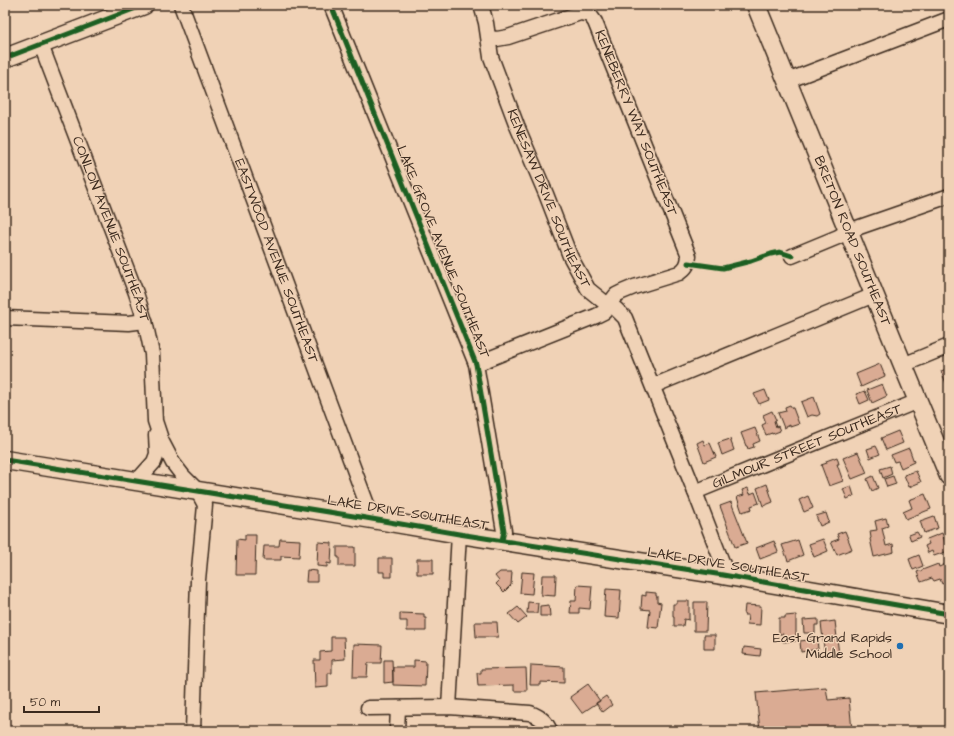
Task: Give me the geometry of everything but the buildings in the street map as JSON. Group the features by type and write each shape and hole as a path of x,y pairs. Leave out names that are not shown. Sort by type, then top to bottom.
{"main road":[{"path":"5,58 144,5"},
{"name":"BRETON ROAD SOUTHEAST","path":"756,5 949,476"},
{"name":"LAKE DRIVE SOUTHEAST","path":"5,460 197,490 949,614"}],"street":[{"name":"EASTWOOD AVENUE SOUTHEAST","path":"181,5 368,507 366,518"},
{"name":"LAKE GROVE AVENUE SOUTHEAST","path":"331,5 476,364 504,531 502,540"},
{"name":"KENESAW DRIVE SOUTHEAST","path":"481,5 486,22 491,57 517,126 570,256 588,289 609,306 616,309 624,318 653,386 724,567 723,576"},
{"name":"KENEBERRY WAY SOUTHEAST","path":"489,38 497,39 508,37 580,13 590,16 595,22 689,256 685,269 679,273 622,292 616,295 609,306"},
{"path":"788,81 949,18"},
{"name":"CONLON AVENUE SOUTHEAST","path":"41,45 145,321 152,354 157,454 154,462 137,481"},
{"path":"792,256 838,237 848,231 949,196"},
{"path":"653,386 874,295"},
{"path":"476,364 596,316 604,312 609,306"},
{"path":"5,318 129,323 145,321"},
{"path":"903,365 949,346"},
{"name":"GILMOUR STREET SOUTHEAST","path":"695,492 918,402"},
{"name":"CONLON AVENUE SOUTHEAST","path":"155,420 162,442 173,463 197,490"},
{"path":"193,731 198,580 204,505 197,490"},
{"path":"449,707 459,534"},
{"path":"368,708 449,707 530,713 539,717 548,726 550,731"},
{"path":"397,731 398,708"}],"cycle path":[{"path":"5,58 144,5"},
{"path":"331,5 476,364 504,531 502,540"},
{"path":"688,263 723,268 780,252 792,256"},
{"path":"5,460 459,534 723,575 949,614"}],"place":[{"name":"East Grand Rapids Middle School","path":"900,646"}]}
